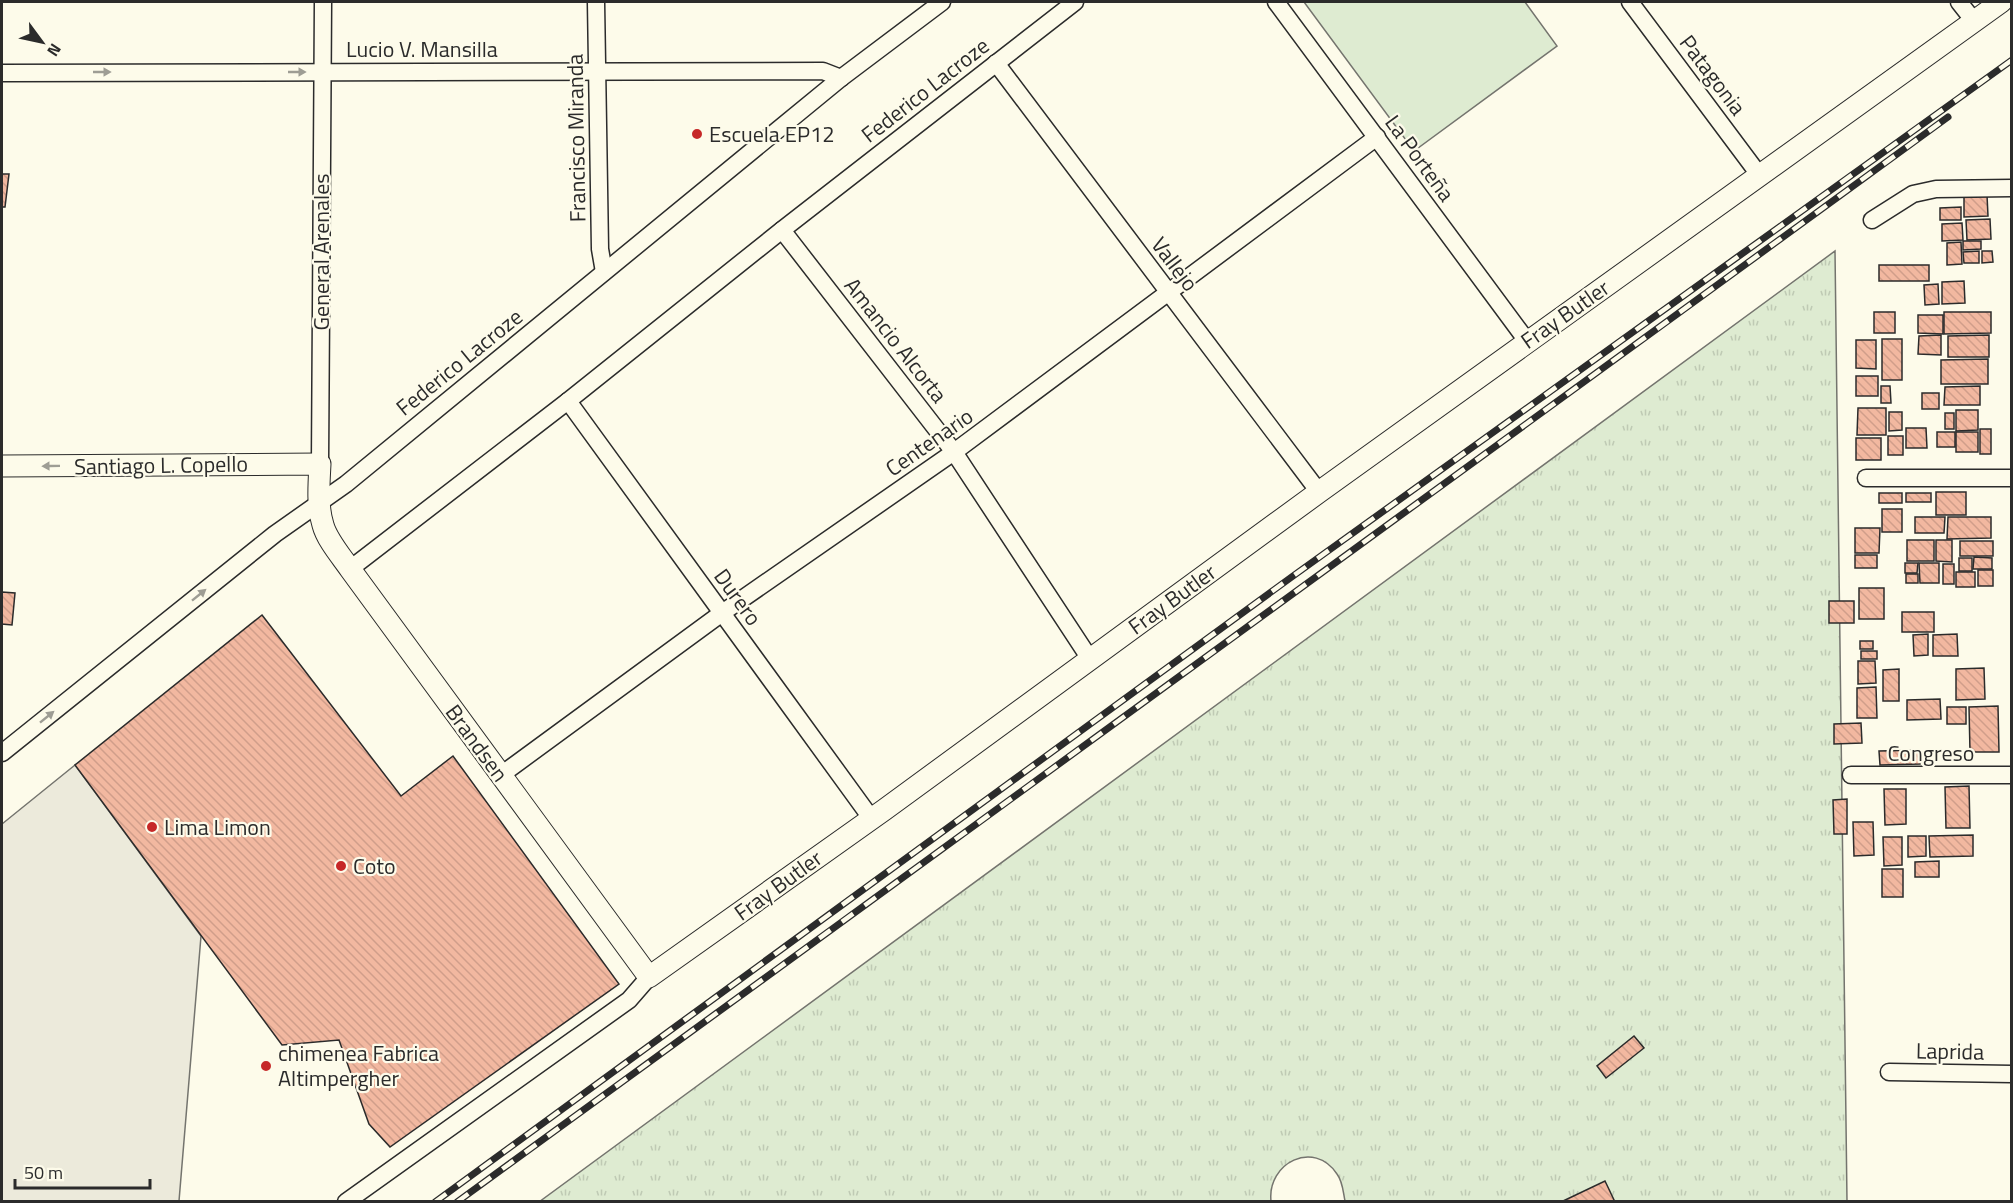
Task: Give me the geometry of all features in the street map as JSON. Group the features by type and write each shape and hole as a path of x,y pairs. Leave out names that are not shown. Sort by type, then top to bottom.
{"street":[{"name":"General Arenales","path":"319,502 323,2"},
{"name":"Francisco Miranda","path":"596,2 600,249 604,272"},
{"name":"Federico Lacroze","path":"2,753 275,534 346,484 841,78 942,2"},
{"name":"Federico Lacroze","path":"350,569 568,401 782,230 1075,2"},
{"name":"La Porteña","path":"1276,2 1527,341"},
{"name":"Patagonia","path":"1630,2 1760,176"},
{"path":"1959,2 1974,21"},
{"name":"Fray Butler","path":"346,1202 629,1000 649,977 1527,341 2001,2"},
{"name":"Vallejo","path":"996,63 1319,492"},
{"name":"Lucio V. Mansilla","path":"2,73 823,71 841,78"},
{"name":"Centenario","path":"501,775 722,613 954,452 1377,137"},
{"path":"1872,220 1913,195 1936,189 2012,188"},
{"name":"Amancio Alcorta","path":"782,230 954,452 1090,659"},
{"name":"Durero","path":"568,401 871,818"},
{"name":"Santiago L. Copello","path":"2,466 320,464"},
{"path":"1866,478 2012,478"},
{"name":"Brandsen","path":"319,502 323,526 350,569 649,977"},
{"name":"Congreso","path":"1851,775 2012,775"},
{"name":"Laprida","path":"1888,1072 2012,1074"}],"green space":[{"path":"1304,2 1525,2 1557,46 1414,151"},
{"path":"1835,251 1847,1201 1345,1201 1342,1184 1337,1174 1327,1164 1316,1158 1305,1157 1294,1160 1276,1176 1271,1201 539,1202"}],"shaded area":[{"path":"75,765 201,936 179,1201 2,1201 2,824"}],"building":[{"path":"2,174 9,174 5,207 2,207"},
{"path":"1964,195 1987,195 1988,216 1964,217"},
{"path":"1961,207 1961,220 1940,220 1940,208"},
{"path":"1990,219 1991,239 1967,240 1966,220"},
{"path":"1962,223 1963,240 1942,241 1942,224"},
{"path":"1963,241 1981,241 1981,249 1963,250"},
{"path":"1961,242 1962,264 1947,265 1947,243"},
{"path":"1979,251 1979,263 1964,263 1963,252"},
{"path":"1982,251 1992,251 1993,262 1982,263"},
{"path":"1879,265 1929,265 1929,281 1879,281"},
{"path":"1964,281 1965,303 1942,304 1942,282"},
{"path":"1938,284 1939,304 1925,305 1924,285"},
{"path":"1874,312 1895,312 1895,333 1874,333"},
{"path":"1944,312 1991,312 1991,333 1944,334"},
{"path":"1918,315 1943,315 1943,334 1918,333"},
{"path":"1941,335 1941,355 1918,354 1919,336"},
{"path":"1989,335 1989,357 1948,357 1948,336"},
{"path":"1882,339 1902,339 1902,380 1882,380"},
{"path":"1856,340 1876,340 1876,369 1856,368"},
{"path":"1988,359 1988,384 1941,384 1941,360"},
{"path":"1856,376 1878,376 1878,396 1856,396"},
{"path":"1881,386 1890,386 1891,403 1881,403"},
{"path":"1980,386 1980,405 1944,405 1945,387"},
{"path":"1922,393 1939,393 1939,409 1922,409"},
{"path":"1858,408 1886,408 1886,435 1857,435"},
{"path":"1956,410 1978,410 1978,430 1956,431"},
{"path":"1889,412 1902,412 1902,430 1889,431"},
{"path":"1945,413 1954,413 1954,429 1945,429"},
{"path":"1906,428 1926,428 1927,448 1906,448"},
{"path":"1980,429 1991,429 1991,454 1980,454"},
{"path":"1937,432 1955,432 1955,447 1937,447"},
{"path":"1956,432 1978,432 1978,452 1956,452"},
{"path":"1888,436 1903,436 1903,455 1888,455"},
{"path":"1856,438 1881,438 1881,460 1856,460"},
{"path":"1936,492 1966,492 1966,515 1936,515"},
{"path":"1879,493 1902,493 1902,503 1879,503"},
{"path":"1906,493 1931,493 1931,502 1906,502"},
{"path":"1882,509 1902,509 1902,532 1882,532"},
{"path":"1915,517 1945,517 1944,533 1915,533"},
{"path":"1948,517 1991,517 1991,538 1947,539"},
{"path":"1855,528 1880,528 1879,553 1855,553"},
{"path":"1907,540 1934,540 1934,561 1907,561"},
{"path":"1936,540 1952,540 1952,562 1936,561"},
{"path":"1960,541 1993,541 1993,556 1960,556"},
{"path":"1855,555 1877,555 1877,568 1855,568"},
{"path":"1974,557 1992,558 1992,569 1973,569"},
{"path":"1959,558 1972,558 1972,571 1959,571"},
{"path":"1905,563 1918,563 1917,573 1905,573"},
{"path":"1919,563 1939,563 1939,583 1920,583"},
{"path":"1943,564 1954,564 1954,584 1943,584"},
{"path":"1978,570 1993,570 1993,586 1978,586"},
{"path":"1956,572 1975,572 1975,587 1956,587"},
{"path":"1906,574 1918,574 1918,583 1906,583"},
{"path":"1859,588 1884,588 1884,619 1859,619"},
{"path":"2,592 15,593 12,625 2,624"},
{"path":"1829,601 1854,601 1854,623 1829,623"},
{"path":"1902,612 1934,612 1934,632 1902,632"},
{"name":"Coto","path":"262,615 401,796 453,756 619,984 390,1147 369,1124 339,1040 282,1045 75,765"},
{"path":"1928,634 1928,655 1914,656 1913,635"},
{"path":"1957,634 1958,656 1933,656 1933,635"},
{"path":"1860,641 1873,641 1873,649 1860,649"},
{"path":"1861,651 1877,651 1877,659 1861,659"},
{"path":"1858,661 1875,661 1876,683 1858,684"},
{"path":"1984,668 1985,699 1956,700 1956,669"},
{"path":"1899,669 1899,701 1883,701 1883,670"},
{"path":"1876,687 1877,718 1857,718 1857,688"},
{"path":"1940,699 1941,719 1907,720 1907,700"},
{"path":"1998,706 1999,752 1970,752 1969,707"},
{"path":"1947,707 1966,707 1966,724 1947,724"},
{"path":"1861,723 1862,743 1834,744 1834,724"},
{"path":"1920,750 1920,764 1880,765 1879,751"},
{"path":"1969,786 1970,828 1946,828 1945,787"},
{"path":"1884,789 1906,789 1906,824 1885,825"},
{"path":"1847,799 1847,834 1834,834 1833,800"},
{"path":"1853,822 1873,822 1874,855 1854,856"},
{"path":"1973,835 1973,856 1930,857 1929,836"},
{"path":"1908,836 1926,836 1926,856 1908,857"},
{"path":"1883,837 1902,837 1902,865 1884,866"},
{"path":"1939,861 1939,877 1915,877 1915,862"},
{"path":"1882,869 1903,869 1903,897 1882,897"},
{"path":"1634,1036 1644,1048 1606,1078 1597,1066"},
{"path":"1605,1181 1615,1202 1561,1202"}],"railway":[{"path":"435,1202 1293,576 2012,60"},
{"path":"457,1202 1948,117"}],"place":[{"name":"Escuela EP12","path":"697,134"},
{"name":"Lima Limon","path":"152,827"},
{"name":"Coto","path":"341,866"},
{"name":"chimenea Fabrica Altimpergher","path":"266,1066"}]}
